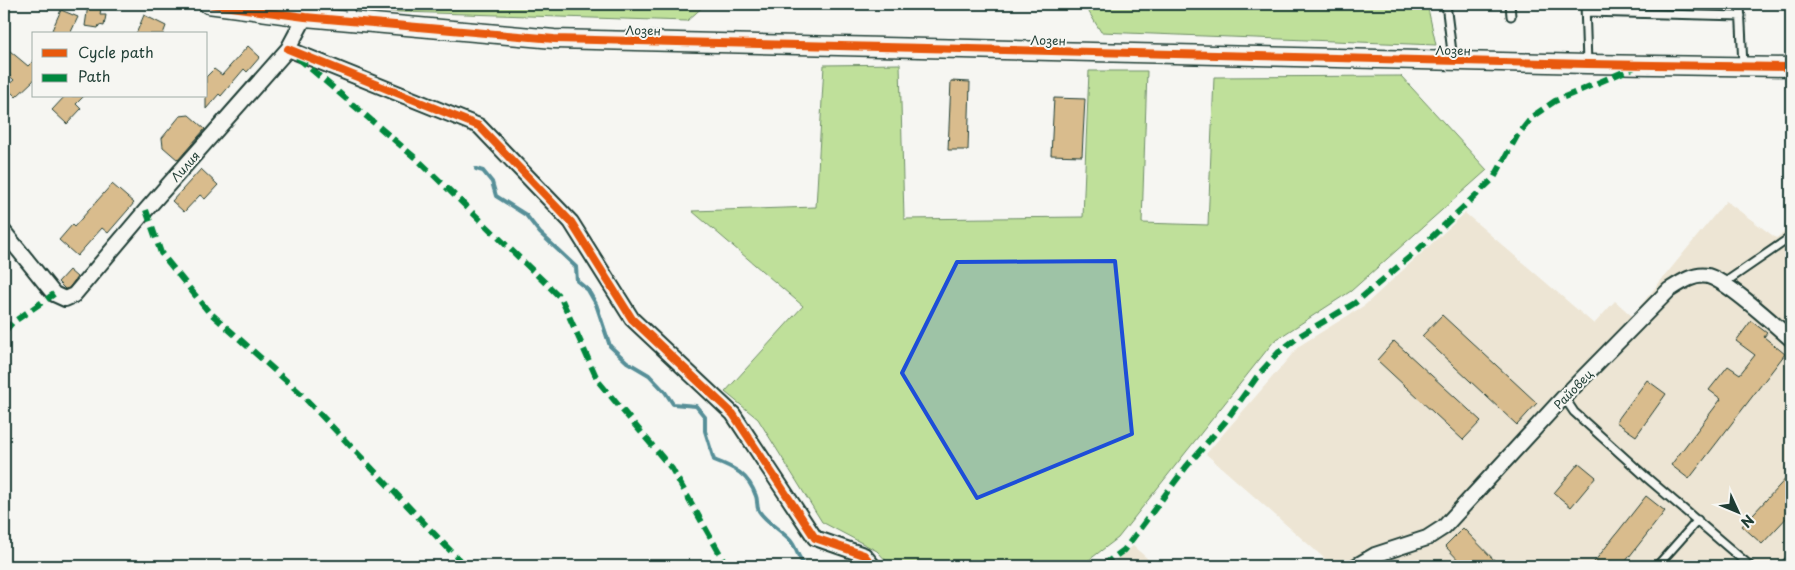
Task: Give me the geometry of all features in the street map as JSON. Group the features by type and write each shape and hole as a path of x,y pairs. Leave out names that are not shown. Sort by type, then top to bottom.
{"street":[{"name":"Лозен","path":"208,4 305,17 554,39 1453,61 1791,67"},
{"name":"Лилия","path":"4,232 54,294 65,299 74,295 146,210 288,50 305,17"},
{"path":"288,50 478,126 571,222 632,319 732,414 815,538 864,555 873,566"},
{"name":"Райовец","path":"1356,566 1375,555 1427,538 1444,527 1564,397 1669,290 1686,279 1707,276 1724,283 1791,339"}],"lane":[{"path":"346,4 356,22"},
{"path":"1446,4 1453,61"},
{"path":"1510,4 1511,16"},
{"path":"1585,4 1587,64"},
{"path":"1740,4 1744,66"},
{"path":"1586,12 1741,16"},
{"path":"1724,283 1791,237"},
{"path":"1564,397 1574,412 1646,477 1750,566"},
{"path":"1657,566 1698,520"}],"highlighted area":[{"path":"1115,261 1132,434 977,498 902,373 957,262"}],"shaded area":[{"path":"1726,201 1776,238 1785,232 1791,232 1791,566 1333,566 1206,454 1299,346 1365,305 1465,213 1594,324 1615,301 1632,316"},
{"path":"1133,546 1156,566 1108,566"}],"green space":[{"path":"367,4 706,4 687,21 370,11"},
{"path":"1084,4 1427,4 1436,45 1101,32"},
{"path":"900,64 904,219 1083,217 1089,71 1147,71 1142,223 1208,225 1214,77 1401,76 1487,170 1351,291 1274,341 1118,538 1081,566 891,566 877,551 822,522 758,419 725,392 803,306 692,211 816,207 824,65"}],"building":[{"path":"88,5 101,7 100,15 106,15 104,26 99,25 98,28 85,26"},
{"path":"61,10 78,17 71,32 56,32 52,30"},
{"path":"144,15 166,26 164,32 137,32"},
{"path":"4,46 28,66 32,62 32,82 16,97 6,87 14,80 4,71"},
{"path":"248,46 260,57 247,72 244,69 221,96 219,94 206,109 208,75 214,69 222,75"},
{"path":"951,81 970,82 968,150 948,150"},
{"path":"63,98 82,98 76,104 81,109 67,124 52,110"},
{"path":"1054,98 1085,99 1082,156 1051,155"},
{"path":"189,115 205,129 178,160 163,147 162,138 180,116"},
{"path":"201,169 218,185 205,199 200,195 184,212 172,201"},
{"path":"112,184 134,203 108,233 102,228 77,256 59,240 72,225 74,227"},
{"path":"69,270 77,277 69,288 65,289 58,282"},
{"path":"1442,315 1537,403 1517,425 1422,336"},
{"path":"1751,321 1767,333 1764,337 1785,354 1689,479 1671,465 1721,399 1709,390 1728,366 1740,374 1755,355 1736,341"},
{"path":"1394,341 1481,421 1463,440 1377,360"},
{"path":"1647,380 1666,394 1636,436 1616,422"},
{"path":"1579,463 1596,477 1571,507 1554,493"},
{"path":"1791,473 1791,513 1762,544 1742,526"},
{"path":"1646,496 1665,511 1622,566 1591,566"},
{"path":"1463,528 1500,566 1464,566 1445,546"}],"waterway":[{"path":"476,169 483,171 492,182 496,196 526,215 540,233 576,267 577,281 588,290 596,304 610,346 627,362 649,375 673,404 696,406 705,417 705,431 714,460 734,469 745,477 753,488 759,511 790,540 806,566"}],"marked path":[{"path":"297,57 419,161 561,298 598,381 672,469 724,561 731,566"},
{"path":"1102,566 1124,550 1186,467 1225,422 1259,374 1279,352 1301,335 1355,303 1418,250 1494,178 1517,136 1533,116 1555,101 1635,67"},
{"path":"146,210 161,253 208,311 299,392 465,566"},
{"path":"4,332 12,323 54,294"}],"cycle path":[{"path":"208,4 305,17 554,39 1587,64 1791,67"},
{"path":"288,49 479,126 571,222 632,319 733,414 815,538 864,555 873,566"}]}
